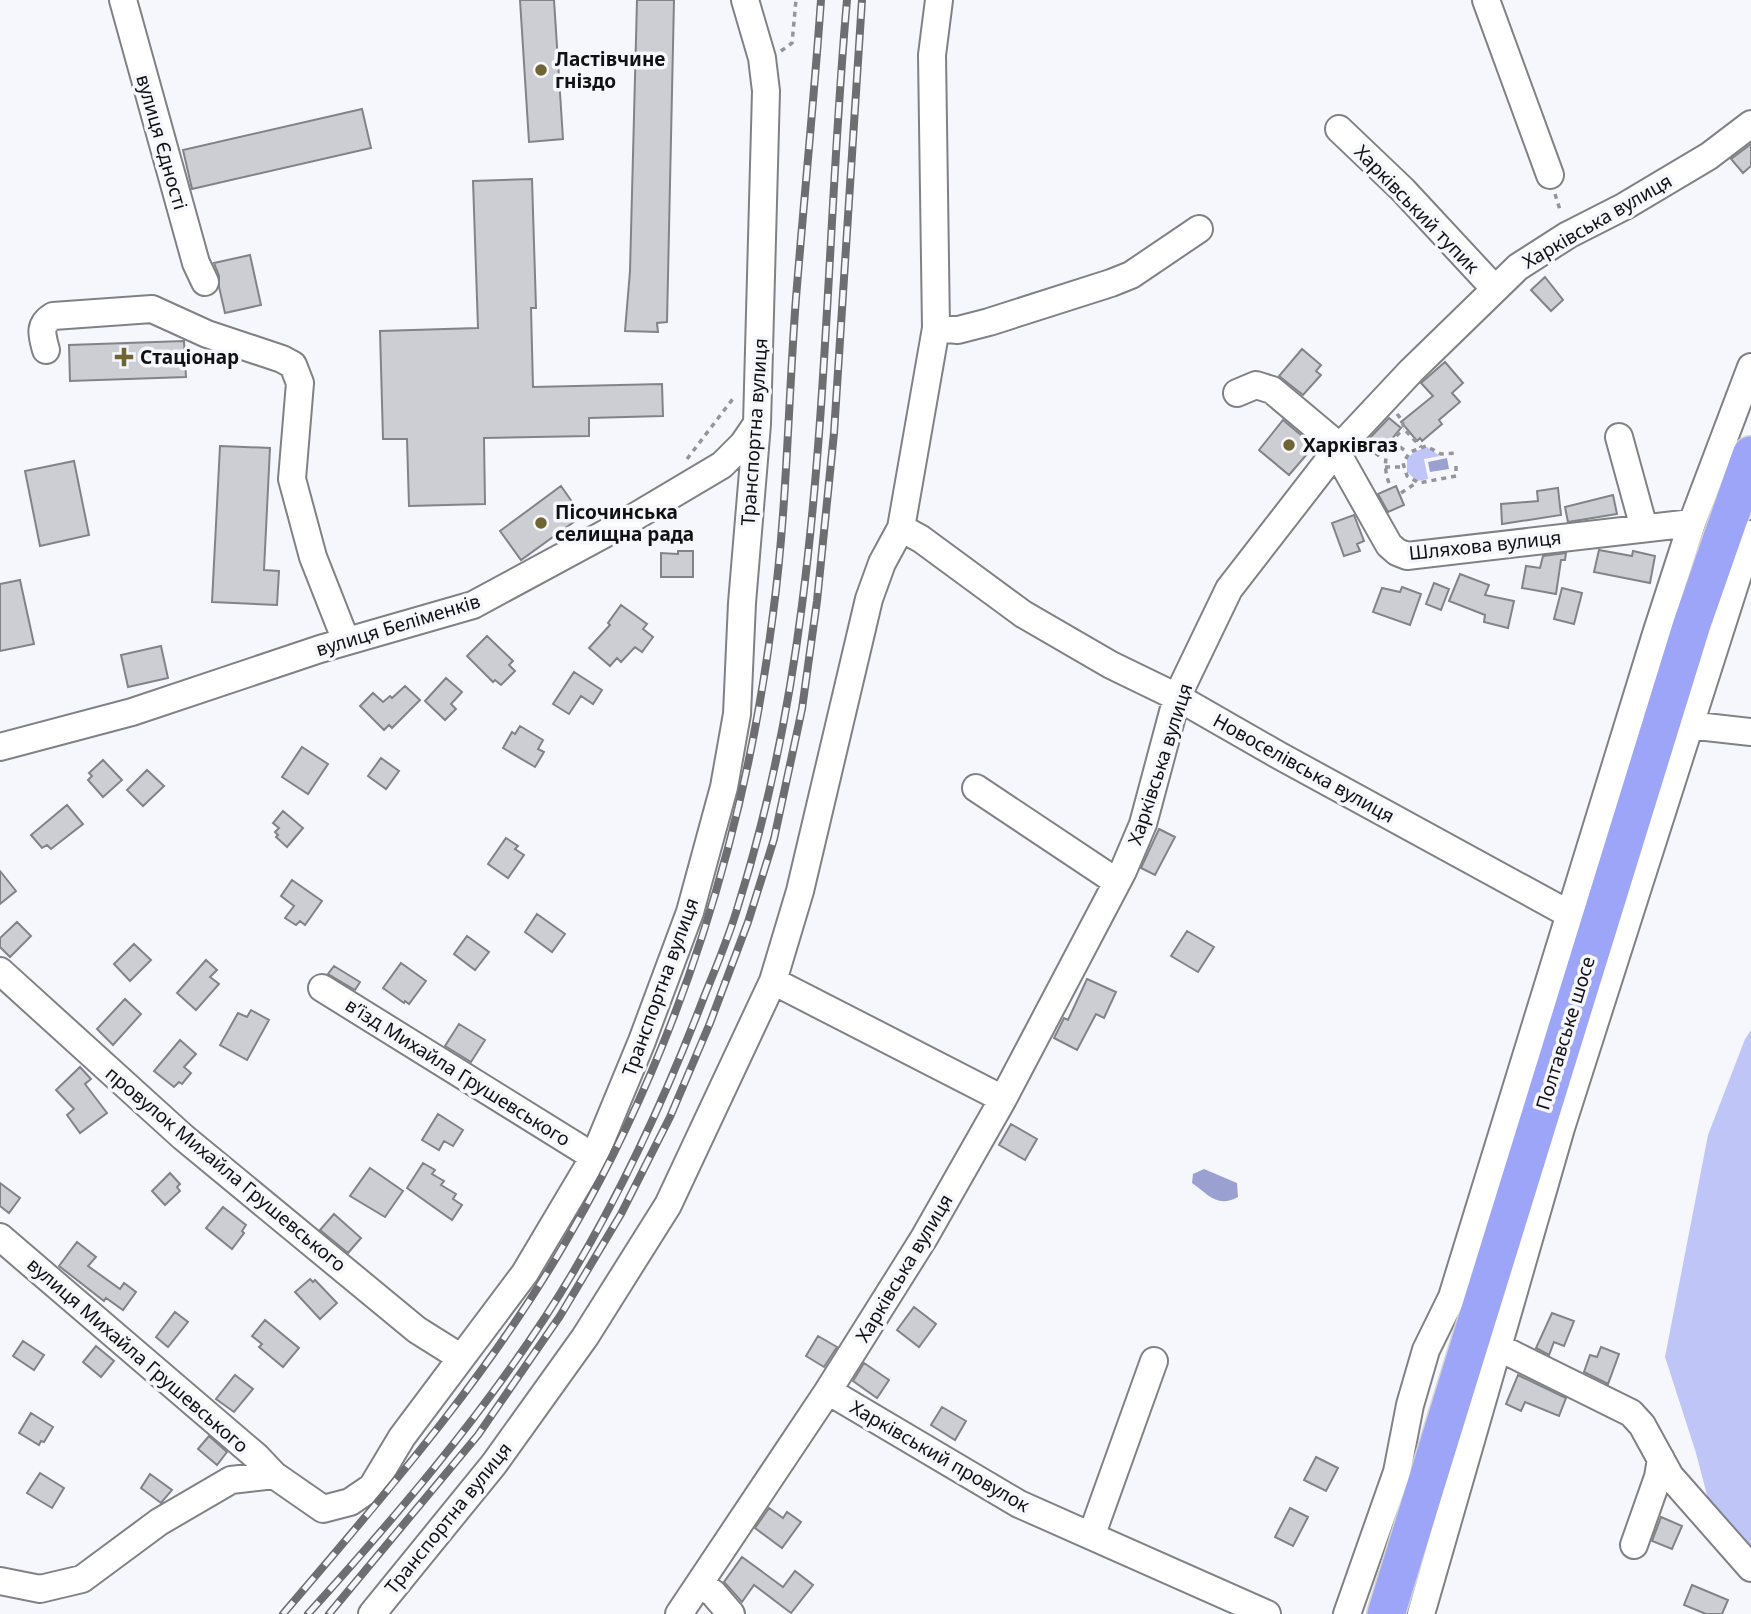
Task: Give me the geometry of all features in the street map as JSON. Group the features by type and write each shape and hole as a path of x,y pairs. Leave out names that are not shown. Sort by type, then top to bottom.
{"highway":[{"name":"Полтавське шосе","path":"1387,1614 1692,624 1751,455"}],"street":[{"name":"вулиця Єдності","path":"123,0 196,262 205,282"},
{"name":"Транспортна вулиця","path":"274,1475 323,1509 350,1503 372,1487 402,1437 525,1273 594,1157 642,1041 690,912 724,787 737,714 741,603 757,424 766,90 762,58 745,0"},
{"name":"Транспортна вулиця","path":"372,1614 494,1464 585,1337 668,1205 773,981 800,891 869,599 882,563 901,528 936,328 932,55 939,0"},
{"path":"1486,0 1549,175"},
{"name":"Харківська вулиця","path":"679,1614 828,1391 924,1238 1003,1098 1117,882 1143,824 1177,697 1229,589 1338,449 1411,370 1518,267 1568,235 1626,206 1697,163 1751,124"},
{"name":"Харківський тупик","path":"1339,129 1403,190 1495,289"},
{"path":"936,328 958,330 1111,283 1131,275 1199,229"},
{"path":"46,349 42,327 45,321 53,316 152,309 207,334 293,365 300,383 299,424 292,479 313,557 346,641"},
{"path":"1347,1614 1397,1472 1410,1405 1426,1350 1452,1297 1692,523 1751,367"},
{"path":"1237,393 1256,385 1272,390 1338,449"},
{"name":"вулиця Беліменків","path":"0,747 132,712 346,641 473,605 512,586 722,465 743,444 757,424"},
{"path":"1619,437 1644,528"},
{"name":"Шляхова вулиця","path":"1338,449 1389,545 1407,556 1692,523"},
{"name":"Новоселівська вулиця","path":"901,528 920,538 1023,614 1569,914"},
{"path":"1421,1614 1560,1128 1751,534"},
{"path":"1688,725 1751,732"},
{"path":"976,788 1117,882"},
{"name":"провулок Михайла Грушевського","path":"0,971 183,1138 417,1330 460,1357"},
{"path":"773,981 1003,1098"},
{"name":"в’їзд Михайла Грушевського","path":"322,988 594,1157"},
{"name":"вулиця Михайла Грушевського","path":"0,1237 257,1457 274,1475"},
{"path":"1497,1347 1631,1413 1642,1425 1670,1476 1751,1569"},
{"path":"1092,1534 1154,1361"},
{"name":"Харківський провулок","path":"828,1391 1019,1504 1092,1534 1267,1614"},
{"path":"1634,1545 1658,1477 1661,1459"},
{"path":"0,1581 40,1589 82,1579 159,1522 231,1480 274,1475"},
{"path":"699,1584 713,1593 732,1614"}],"path":[{"path":"773,54 792,43 796,0"},
{"path":"1549,175 1568,235"},
{"path":"1393,410 1402,421 1404,429 1422,448"},
{"path":"1389,483 1385,467 1386,456 1392,441 1404,429"},
{"path":"1392,441 1409,453"},
{"path":"1416,483 1407,476 1403,467 1409,453 1429,446 1441,454 1456,453"},
{"path":"1401,493 1416,483 1456,476 1456,466"},
{"path":"1385,467 1403,467"}],"shaded area":[{"path":"1427,447 1440,456 1424,459 1428,479 1417,481 1407,472 1407,459 1414,452"},
{"path":"1447,458 1449,469 1430,472 1428,462"},
{"path":"1751,1030 1751,1549 1708,1499 1665,1357 1708,1135 1745,1039"},
{"path":"1204,1169 1237,1183 1238,1197 1219,1201 1192,1183 1193,1174"}],"building":[{"name":"Ластівчине гніздо","path":"520,0 554,0 563,139 529,142"},
{"path":"637,0 674,0 667,322 657,323 658,332 625,331 630,271"},
{"path":"362,109 371,148 192,189 183,150"},
{"path":"1751,144 1751,166 1743,173 1731,159"},
{"path":"532,179 536,308 531,308 533,387 662,384 663,416 589,418 589,436 484,438 485,504 409,506 407,439 383,439 380,331 478,328 473,181"},
{"path":"250,255 261,305 225,313 214,263"},
{"path":"1545,277 1563,300 1551,311 1531,290"},
{"path":"184,341 186,377 70,381 69,345"},
{"path":"1302,349 1321,365 1316,371 1321,375 1303,395 1279,376"},
{"path":"1445,362 1463,383 1452,393 1460,402 1439,420 1442,424 1422,441 1420,438 1417,441 1401,422 1433,396 1421,383"},
{"path":"1389,418 1401,428 1378,456 1363,445"},
{"name":"Харківгаз","path":"1283,420 1314,446 1289,475 1259,450"},
{"path":"220,446 270,448 264,570 279,571 277,605 212,602"},
{"path":"74,461 89,535 40,546 25,471"},
{"name":"Пісочинська селищна рада","path":"561,486 582,516 521,560 500,531"},
{"path":"1396,486 1404,505 1388,512 1378,494"},
{"path":"1558,488 1561,515 1502,524 1501,504 1538,501 1537,491"},
{"path":"1613,495 1617,514 1568,522 1565,507"},
{"path":"1354,515 1364,541 1357,544 1360,551 1344,556 1332,523"},
{"path":"1599,550 1632,556 1633,551 1655,556 1650,583 1594,572"},
{"path":"678,551 693,551 693,577 661,577 661,553 678,554"},
{"path":"1566,553 1565,560 1561,560 1556,594 1522,588 1526,566 1540,568 1543,556"},
{"path":"1460,574 1489,585 1485,595 1514,601 1508,628 1484,622 1485,615 1449,601"},
{"path":"20,580 34,644 0,651 0,584"},
{"path":"1434,583 1449,589 1441,610 1426,604"},
{"path":"1402,587 1421,594 1410,625 1373,612 1382,588 1400,592"},
{"path":"1562,588 1582,593 1574,624 1554,619"},
{"path":"621,605 647,624 643,629 653,637 642,652 635,647 621,662 617,658 610,666 589,648 610,625 608,623"},
{"path":"487,636 513,661 509,665 515,671 501,685 495,680 493,682 467,656"},
{"path":"161,646 168,678 128,687 121,655"},
{"path":"574,672 602,690 593,704 581,696 569,714 553,704"},
{"path":"446,678 462,692 451,704 456,709 445,720 425,701"},
{"path":"405,686 420,700 392,728 389,725 384,730 360,706 373,693 383,702"},
{"path":"520,726 543,740 538,749 544,752 535,767 503,748 512,732 515,734"},
{"path":"302,747 328,764 308,794 282,777"},
{"path":"381,758 399,771 386,789 368,776"},
{"path":"103,760 122,780 103,797 88,780 92,776 89,773"},
{"path":"147,770 164,786 143,806 127,790"},
{"path":"67,805 83,824 51,849 47,845 42,848 31,835"},
{"path":"283,811 303,828 287,847 276,837 278,835 275,832 279,828 273,823"},
{"path":"1159,829 1175,837 1155,875 1141,868"},
{"path":"506,838 518,846 515,849 524,855 508,878 488,864"},
{"path":"0,871 16,891 0,904"},
{"path":"292,880 322,901 305,925 300,921 296,925 285,918 294,906 281,896"},
{"path":"537,914 565,934 552,952 525,932"},
{"path":"17,922 31,936 10,957 0,947 0,938"},
{"path":"1187,931 1214,947 1198,972 1171,956"},
{"path":"467,936 489,952 475,970 454,954"},
{"path":"134,944 151,960 130,981 114,964"},
{"path":"206,960 217,970 210,977 219,984 196,1010 177,993"},
{"path":"401,963 426,981 409,1004 383,988"},
{"path":"334,966 360,982 355,990 328,974"},
{"path":"1087,979 1116,992 1104,1018 1096,1014 1077,1050 1054,1038 1064,1018 1068,1020"},
{"path":"125,999 141,1014 113,1045 97,1029"},
{"path":"251,1010 269,1020 247,1060 220,1045 238,1013 247,1017"},
{"path":"459,1024 485,1040 471,1062 445,1046"},
{"path":"180,1040 196,1054 184,1067 191,1073 182,1084 179,1082 174,1087 154,1071"},
{"path":"80,1067 91,1079 85,1084 107,1113 80,1133 67,1115 74,1109 56,1090"},
{"path":"438,1114 463,1130 453,1146 444,1141 439,1150 422,1140"},
{"path":"1011,1124 1037,1139 1025,1160 999,1145"},
{"path":"423,1163 435,1170 432,1174 444,1181 441,1185 456,1194 453,1199 462,1205 452,1220 407,1188"},
{"path":"370,1168 403,1191 385,1217 350,1196"},
{"path":"170,1173 180,1184 177,1187 180,1191 165,1205 152,1191"},
{"path":"0,1183 20,1198 9,1213 0,1206"},
{"path":"223,1207 246,1225 242,1231 244,1233 232,1249 206,1228"},
{"path":"334,1214 361,1238 348,1253 320,1230"},
{"path":"77,1242 96,1257 88,1266 120,1289 124,1283 136,1292 123,1310 106,1298 104,1301 59,1266"},
{"path":"310,1279 313,1282 315,1280 337,1303 320,1319 295,1292"},
{"path":"914,1307 936,1324 919,1347 897,1330"},
{"path":"175,1312 188,1322 168,1347 156,1337"},
{"path":"1552,1313 1574,1321 1564,1346 1554,1342 1549,1355 1536,1348"},
{"path":"265,1320 299,1348 283,1367 259,1347 262,1344 252,1336"},
{"path":"818,1336 837,1347 824,1367 806,1356"},
{"path":"23,1341 44,1355 34,1370 13,1356"},
{"path":"96,1346 114,1361 101,1377 83,1362"},
{"path":"1601,1347 1619,1354 1608,1384 1584,1372 1590,1355 1597,1357"},
{"path":"864,1363 889,1380 877,1398 853,1381"},
{"path":"235,1375 253,1389 234,1412 216,1399"},
{"path":"1518,1375 1566,1398 1559,1416 1525,1402 1521,1411 1506,1404"},
{"path":"942,1407 966,1421 955,1440 931,1425"},
{"path":"31,1413 53,1427 44,1442 41,1441 39,1445 19,1433"},
{"path":"209,1436 227,1452 217,1465 198,1449"},
{"path":"1316,1457 1338,1468 1326,1491 1304,1480"},
{"path":"40,1473 64,1488 52,1508 27,1493"},
{"path":"150,1474 172,1490 161,1503 141,1488"},
{"path":"769,1508 783,1518 787,1512 801,1522 782,1548 755,1528"},
{"path":"1290,1508 1308,1517 1293,1546 1275,1537"},
{"path":"1661,1517 1682,1526 1672,1549 1652,1541"},
{"path":"742,1557 783,1587 795,1571 813,1585 791,1613 754,1585 742,1602 724,1582"},
{"path":"1692,1585 1728,1600 1722,1614 1706,1614 1684,1605"}],"railway":[{"path":"283,1614 435,1431 538,1287 609,1164 644,1089 675,1013 702,935 726,856 745,776 773,614 821,0"},
{"path":"308,1614 461,1434 517,1358 568,1281 591,1242 652,1121 734,918 777,757 802,605 823,378 847,0"},
{"path":"329,1614 478,1435 560,1316 621,1214 670,1117 710,1023 748,922 774,839 802,709 817,601 834,433 862,0"}],"place":[{"name":"Ластівчине гніздо","path":"541,70"},
{"name":"Стаціонар","path":"124,357"},
{"name":"Харківгаз","path":"1289,445"},
{"name":"Пісочинська селищна рада","path":"541,523"}]}
